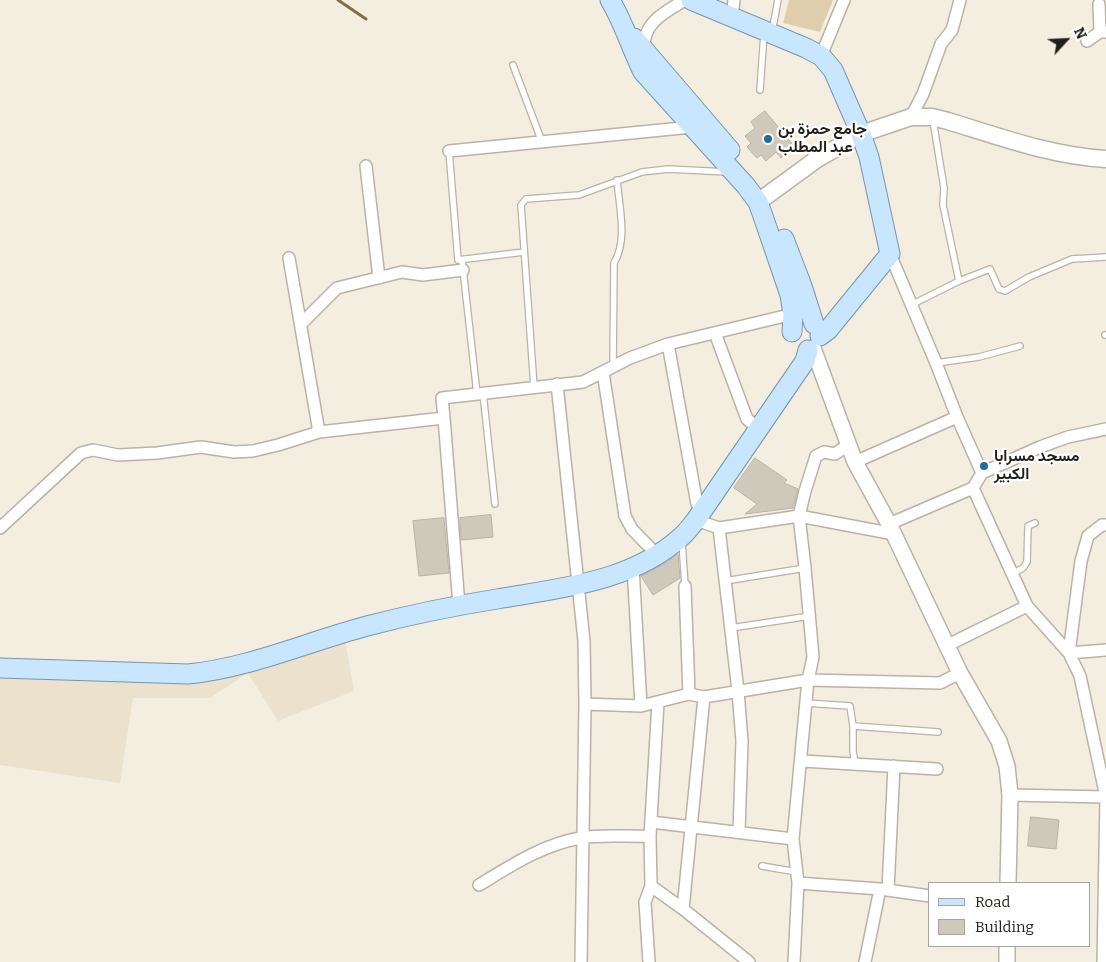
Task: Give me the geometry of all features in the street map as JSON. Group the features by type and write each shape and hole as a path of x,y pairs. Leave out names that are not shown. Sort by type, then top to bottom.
{"main road":[{"path":"0,668 188,674 215,671 367,626 459,606 579,584 633,567 658,554 682,537 700,516 805,361 814,340 802,286 751,174 644,50 623,23 610,0"},
{"path":"623,23 634,55 643,72 734,173 763,199 790,295 791,337 795,346 804,350 828,330 890,254 869,157 861,134 832,70 821,56 768,32 733,9 691,0"},
{"path":"763,199 817,159 861,134 910,117 932,118 1050,151 1084,158 1106,159"}],"street":[{"path":"644,50 643,39 650,26 664,13 685,0"},
{"path":"821,56 844,0"},
{"path":"910,117 923,94 941,44 952,30 960,0"},
{"path":"1087,41 1103,32 1099,4"},
{"path":"449,151 692,127"},
{"path":"366,166 378,278"},
{"path":"890,254 982,473"},
{"path":"289,258 319,432"},
{"path":"300,324 337,288 402,272 424,275 463,265"},
{"path":"459,606 442,398 582,382 630,358 668,344 715,333 792,323"},
{"path":"715,333 747,419 759,428"},
{"path":"814,340 855,462 892,529 960,673 999,741 1007,766 1010,795 1008,882"},
{"path":"668,344 700,516 719,528 799,516 892,529 973,488 982,473 1040,447 1068,437 1106,429"},
{"path":"608,369 625,516 632,529 658,554"},
{"path":"557,384 584,640 585,704 581,962"},
{"path":"855,462 957,417"},
{"path":"0,528 81,453 93,450 118,455 157,453 200,447 234,452 253,451 319,432 444,418"},
{"path":"794,962 797,878 793,839 802,761 808,680 813,657 806,568 799,516 804,491 816,456 824,452 835,454 849,444"},
{"path":"973,488 1027,606 1069,653 1080,676 1106,797 1103,962"},
{"path":"1069,653 1081,561 1088,536 1102,525 1106,525"},
{"path":"719,528 742,741 740,832"},
{"path":"633,567 641,706"},
{"path":"685,586 689,694"},
{"path":"948,645 1027,606"},
{"path":"1069,653 1106,650"},
{"path":"585,704 641,706 689,694 704,697 808,680 940,683 960,673"},
{"path":"683,909 704,697"},
{"path":"648,962 645,902 651,886 650,836 658,703"},
{"path":"802,761 937,769"},
{"path":"865,962 884,889 894,766"},
{"path":"1010,795 1106,797"},
{"path":"651,822 793,839"},
{"path":"479,885 531,853 557,844 582,837 650,836"},
{"path":"797,878 928,896"},
{"path":"651,886 749,962"},
{"path":"1007,962 1008,947"}],"lane":[{"path":"760,90 768,32 778,0"},
{"path":"513,65 542,142"},
{"path":"932,118 944,188 943,205 960,280"},
{"path":"449,151 458,260 463,265 495,504"},
{"path":"534,387 521,205 526,199 579,195 642,172 668,169 734,173"},
{"path":"608,369 614,263 619,255 622,237 618,180"},
{"path":"463,265 524,252"},
{"path":"911,305 960,280 990,270 999,289 1005,291 1029,277 1072,259 1106,257"},
{"path":"936,363 979,357 1020,346"},
{"path":"1012,574 1023,568 1027,562 1028,526 1035,523"},
{"path":"682,537 685,586"},
{"path":"725,581 806,568"},
{"path":"731,628 810,616"},
{"path":"806,703 850,706 853,726 852,751 855,764"},
{"path":"853,726 938,732"},
{"path":"762,866 797,878"}],"shaded area":[{"path":"789,0 833,0 820,32 783,23"},
{"path":"345,640 354,691 278,721 248,673 210,698 133,698 120,783 0,765 0,673 201,680"}],"building":[{"name":"جامع حمزة بن عبد المطلب","path":"765,111 794,146 781,158 776,152 766,161 761,155 757,158 747,147 751,143 745,136 755,128 751,122"},
{"path":"755,458 787,480 784,483 798,489 793,508 745,514 757,504 734,488"},
{"path":"491,515 493,537 461,540 460,518"},
{"path":"444,518 449,573 419,576 413,521"},
{"path":"678,554 680,578 653,595 641,576"},
{"path":"1031,817 1059,820 1056,849 1028,846"}],"waterway":[{"path":"338,0 366,19"}],"place":[{"name":"جامع حمزة بن عبد المطلب","path":"768,139"},
{"name":"مسجد مسرابا الكبير","path":"984,466"}]}
